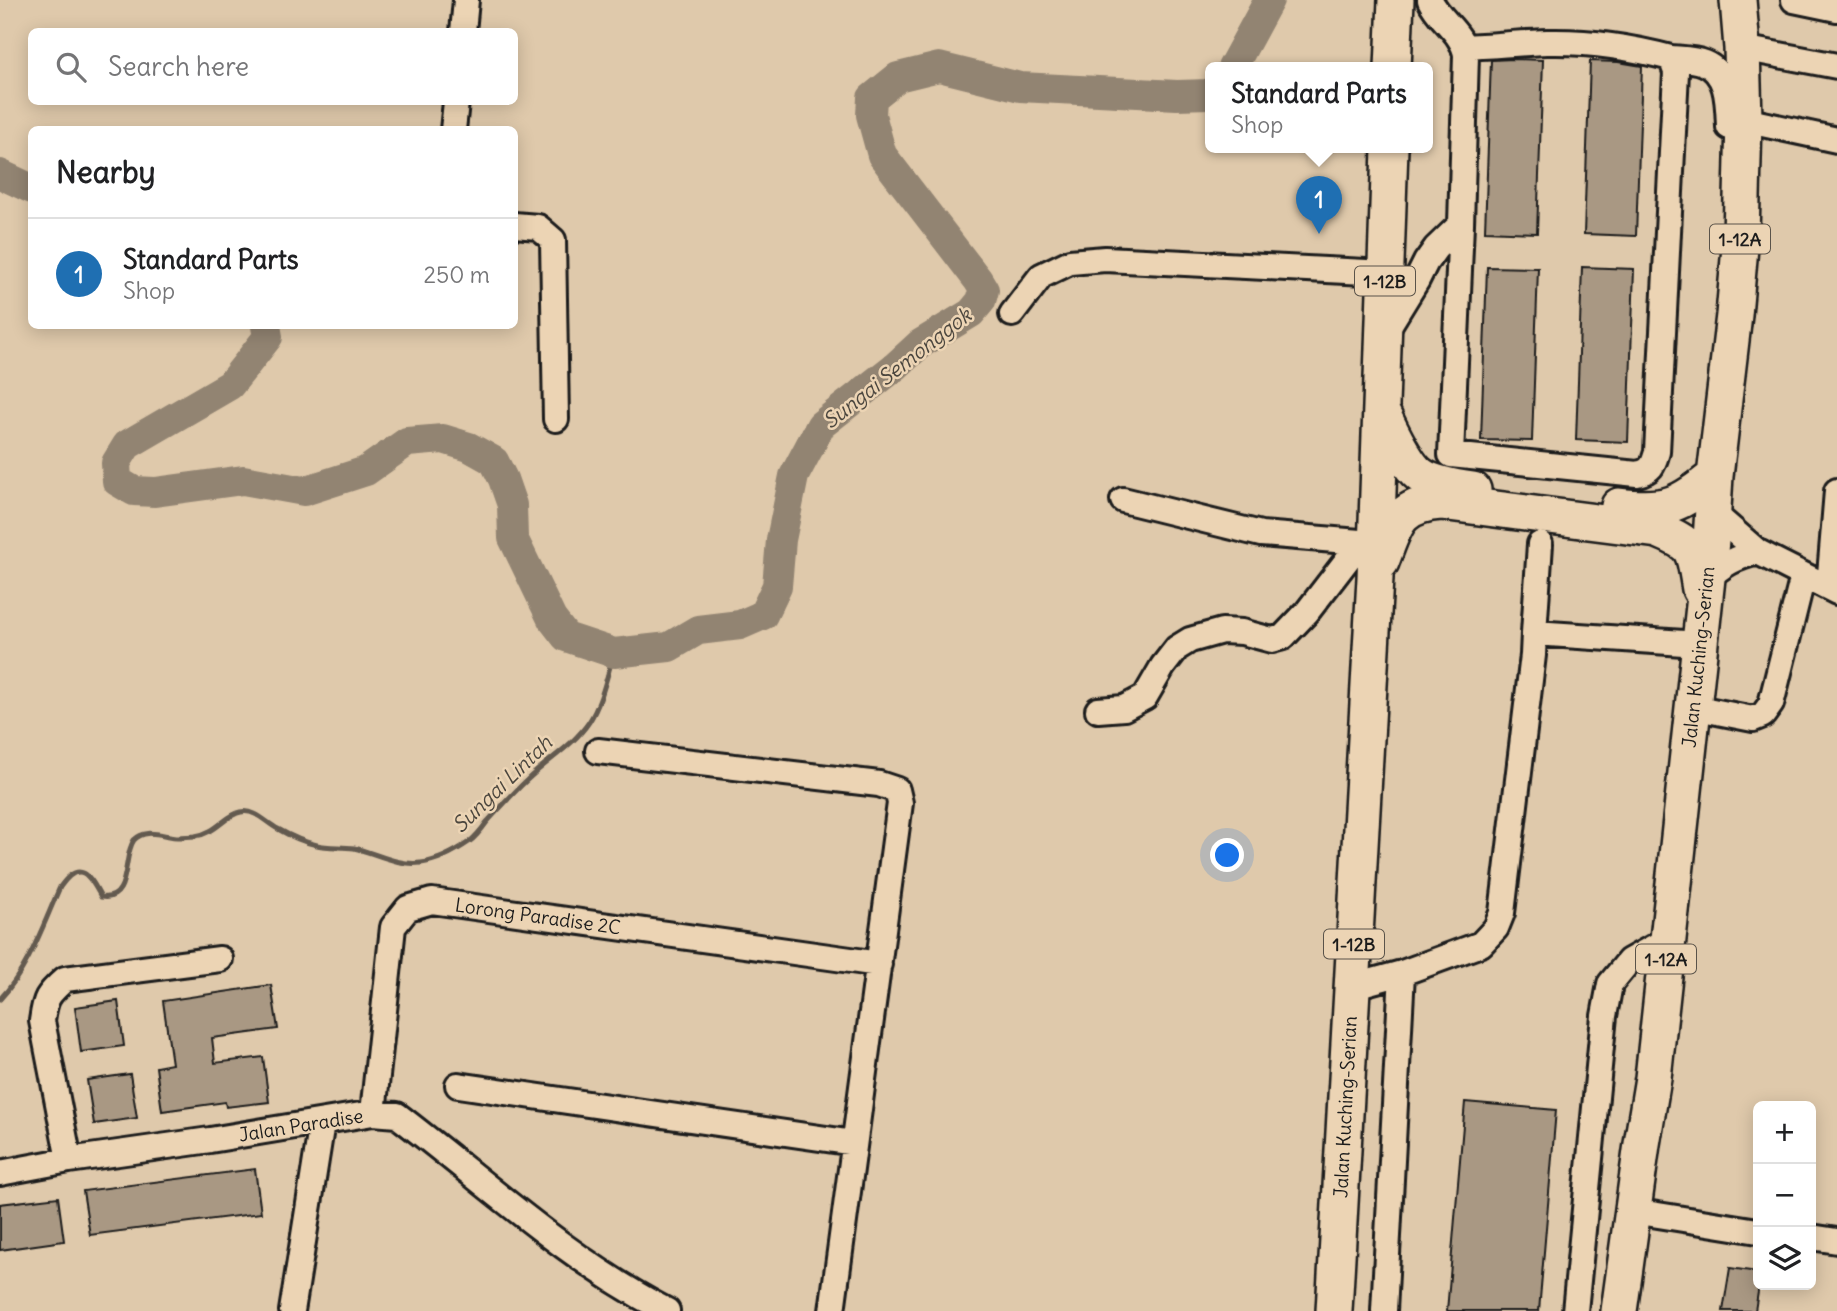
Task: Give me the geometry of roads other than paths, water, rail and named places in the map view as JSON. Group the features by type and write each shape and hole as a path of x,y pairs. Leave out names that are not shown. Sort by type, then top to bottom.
{"highway":[{"path":"1393,62 1396,0"},
{"name":"Jalan Kuching-Serian","path":"1619,1311 1653,1078 1734,315 1741,236 1744,120 1738,0"},
{"name":"Jalan Kuching-Serian","path":"1334,1311 1375,578 1368,543 1382,413 1390,153"},
{"path":"1382,413 1406,458 1419,475 1437,482 1451,470 1464,489 1631,508 1667,507 1691,496 1715,476"},
{"path":"1375,578 1396,524 1409,509 1425,503 1441,502 1658,530 1683,540 1694,555 1705,593"}],"street":[{"path":"463,28 466,0"},
{"path":"1430,0 1434,10 1465,47 1466,55 1451,470 1637,474 1653,467 1657,453 1676,72 1671,58"},
{"path":"1794,0 1837,9"},
{"path":"1465,47 1548,42 1640,50 1706,63 1723,79 1728,109 1728,244 1721,335 1721,420"},
{"path":"1742,48 1837,66"},
{"path":"453,126 456,105"},
{"path":"1744,120 1837,140"},
{"path":"518,225 538,227 553,240 556,419"},
{"path":"1383,335 1426,262 1436,248 1461,225"},
{"path":"1012,314 1041,276 1070,262 1105,259 1385,273"},
{"path":"1712,512 1758,552 1833,589 1837,491"},
{"path":"1123,500 1261,534 1368,543"},
{"path":"1098,710 1124,708 1145,697 1163,666 1177,648 1189,640 1222,631 1242,632 1272,640 1283,636 1368,543"},
{"path":"1352,987 1402,973 1481,944 1496,928 1502,913 1533,654 1540,544"},
{"path":"1705,593 1717,570 1739,556 1758,552"},
{"path":"1692,707 1753,719 1763,715 1771,704 1803,576"},
{"path":"1534,633 1699,644"},
{"path":"598,751 879,785 897,790 900,803 832,1311"},
{"name":"Lorong Paradise 2C","path":"373,1113 393,927 408,908 432,901 441,902 879,964"},
{"path":"1575,1311 1604,1016 1611,984 1629,961 1668,939"},
{"path":"69,1160 42,1021 44,1002 54,988 65,979 220,959"},
{"path":"1384,1311 1402,973"},
{"path":"458,1085 854,1143"},
{"name":"Jalan Paradise","path":"0,1173 373,1113 397,1115 584,1262 667,1311"},
{"path":"292,1311 322,1122"},
{"path":"1633,1211 1753,1230"},
{"path":"1816,1238 1837,1241"}],"waterway":[{"name":"Sungai Semonggok","path":"1235,62 1269,0"},
{"name":"Sungai Semonggok","path":"267,329 268,337 230,385 127,445 116,463 117,481 134,491 155,492 243,480 304,491 366,471 407,442 443,439 469,447 494,461 512,505 513,538 552,619 566,637 614,653 669,647 698,630 740,625 763,615 777,586 781,540 794,476 821,425 920,344 971,313 981,301 984,290 978,280 882,155 871,115 872,98 898,77 939,67 1020,87 1205,94"},
{"name":"Sungai Semonggok","path":"0,174 28,187"},
{"name":"Sungai Lintah","path":"0,999 27,960 60,887 67,878 73,873 84,873 93,882 101,897 111,897 122,885 130,847 134,840 144,834 195,836 209,831 235,814 246,812 256,814 283,832 307,842 354,848 404,863 427,862 458,849 474,838 522,785 583,731 597,706 614,653"}],"place":[{"name":"Standard Parts","path":"1319,234"}]}
